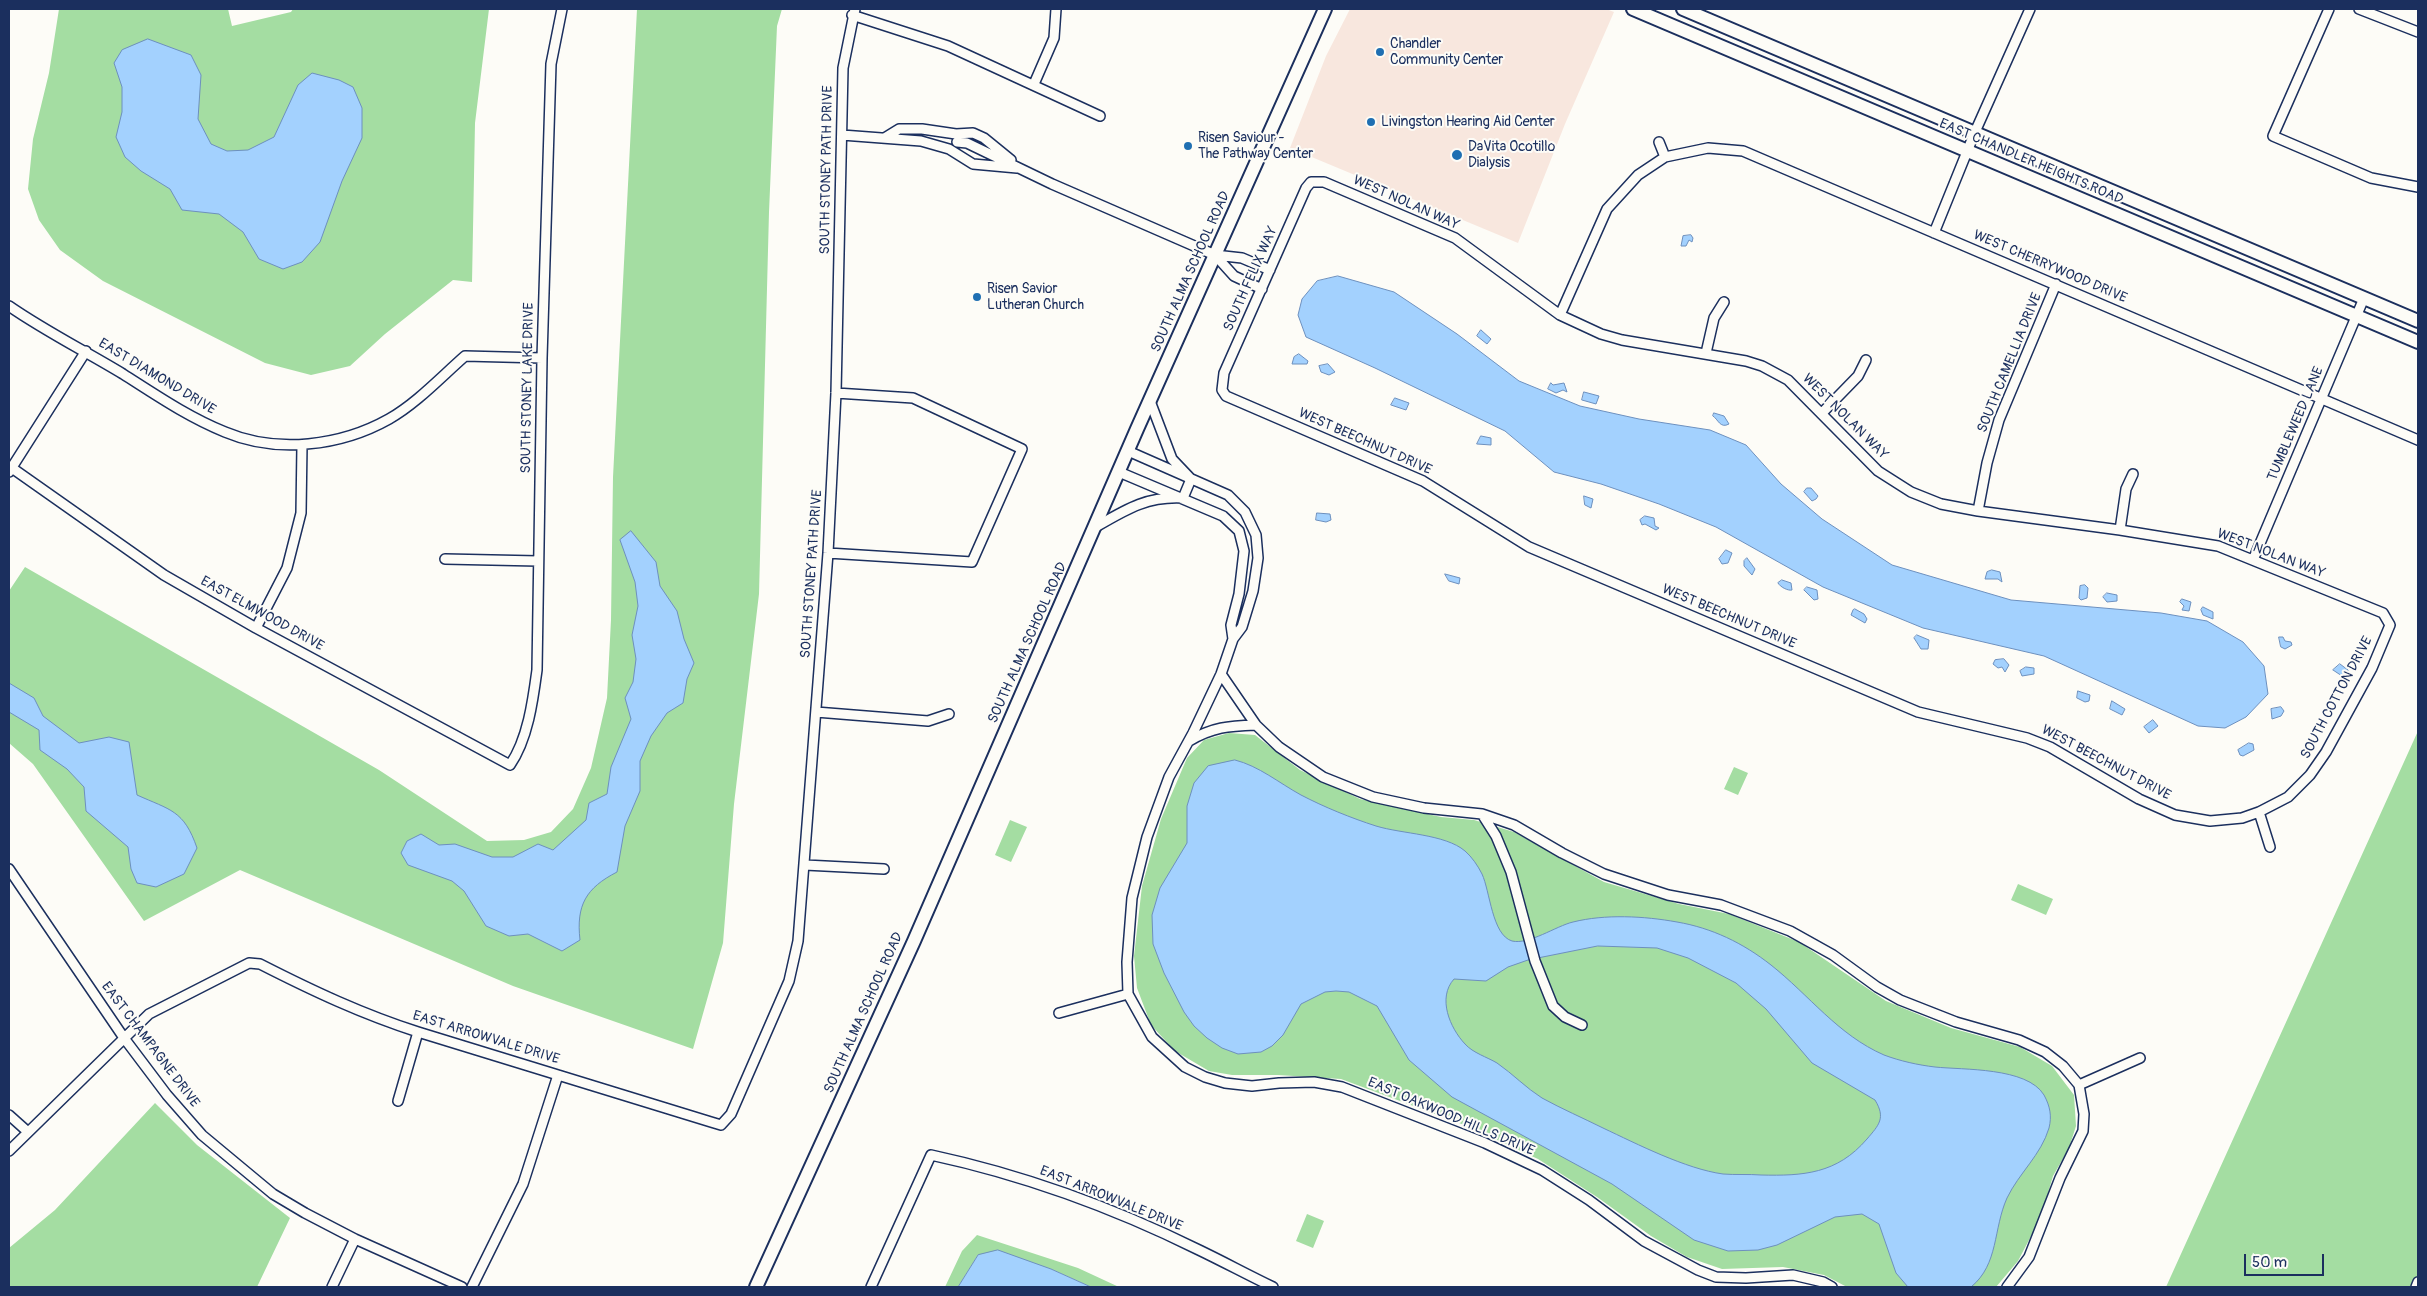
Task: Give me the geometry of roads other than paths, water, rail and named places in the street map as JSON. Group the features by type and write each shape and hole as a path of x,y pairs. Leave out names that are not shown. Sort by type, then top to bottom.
{"main road":[{"name":"SOUTH ALMA SCHOOL ROAD","path":"756,1287 914,941 1150,401 1325,9"},
{"name":"EAST CHANDLER HEIGHTS ROAD","path":"1633,9 2418,342"},
{"name":"EAST CHANDLER HEIGHTS ROAD","path":"1683,9 2418,321"}],"street":[{"name":"SOUTH STONEY LAKE DRIVE","path":"510,765 518,754 534,694 537,670 542,358 551,64 562,9"},
{"path":"1034,84 1054,38 1056,9"},
{"path":"1934,232 1975,132 2030,9"},
{"path":"2329,9 2273,136 2371,178 2418,187"},
{"path":"2359,9 2418,32"},
{"path":"853,12 948,46 1100,116"},
{"name":"SOUTH STONEY PATH DRIVE","path":"721,1125 731,1114 788,981 798,941 828,553 836,393 843,68 853,12"},
{"path":"886,137 899,129 922,129 942,132 1215,255 1242,258 1270,270"},
{"path":"842,135 921,141 953,151 973,164 1020,168"},
{"path":"953,151 957,138"},
{"path":"1560,315 1607,209 1638,175 1666,157 1659,142"},
{"name":"WEST CHERRYWOOD DRIVE","path":"1666,157 1708,148 1743,151 2418,440"},
{"name":"WEST NOLAN WAY","path":"1311,182 1324,182 1454,238 1560,315 1601,334 1622,340 1706,353 1762,366 1788,380 1878,471 1912,492 1941,504 2218,546 2383,613"},
{"name":"SOUTH FELIX WAY","path":"1222,390 1224,372 1306,188 1311,182"},
{"path":"1215,255 1234,276 1262,289"},
{"name":"SOUTH CAMELLIA DRIVE","path":"1978,511 1987,463 1999,420 2056,284"},
{"name":"TUMBLEWEED LANE","path":"2253,560 2364,298"},
{"path":"1706,353 1714,318 1724,302"},
{"name":"EAST DIAMOND DRIVE","path":"9,306 187,414 226,433 262,442 302,445 352,435 390,419 416,400 465,356 542,358"},
{"path":"10,470 86,351"},
{"path":"1822,413 1858,376 1866,360"},
{"name":"WEST BEECHNUT DRIVE","path":"1222,390 1226,396 1423,481 1529,547 1918,712 2027,738 2050,747 2139,799 2175,815 2210,821 2242,818"},
{"path":"828,553 972,562 1022,449 913,398 836,393"},
{"name":"EAST OAKWOOD HILLS DRIVE","path":"1150,401 1172,459 1191,479"},
{"path":"256,628 287,568 301,512 302,445"},
{"name":"EAST OAKWOOD HILLS DRIVE","path":"1128,451 1228,495 1244,512 1256,535 1258,558 1253,591 1242,627 1234,640 1221,674 1189,741 1169,777 1146,837 1134,889 1127,962 1128,994 1152,1037 1185,1067 1204,1077 1225,1083 1252,1086 1314,1082 1342,1087 1485,1142 1542,1170 1589,1200 1644,1242 1698,1270 1716,1277 1746,1278 1794,1275 1822,1282 1832,1287"},
{"name":"EAST ELMWOOD DRIVE","path":"10,470 164,575 256,628 510,765"},
{"name":"EAST OAKWOOD HILLS DRIVE","path":"1119,472 1183,498 1227,520 1239,531 1244,551 1239,594 1230,625 1234,640"},
{"path":"2120,530 2126,489 2133,474"},
{"path":"1094,528 1125,510 1150,500 1183,498 1191,479"},
{"path":"1227,520 1238,506"},
{"path":"445,559 538,561"},
{"name":"SOUTH COTTON DRIVE","path":"2242,818 2259,812 2288,797 2310,775 2326,752 2372,668 2390,625 2383,613"},
{"path":"1221,674 1256,725 1279,747 1323,777 1373,797 1424,808 1482,814 1514,825 1562,854 1604,874 1668,895 1721,905 1790,931 1833,955 1877,987 1900,1000 1956,1022 2019,1040 2045,1052 2063,1066 2079,1086 2084,1114 2083,1131 2060,1178 2029,1257 2007,1287"},
{"path":"816,712 928,721 949,714"},
{"path":"1189,741 1206,731 1223,726 1256,725"},
{"path":"2259,812 2270,847"},
{"path":"1482,814 1496,836 1512,872 1535,961 1553,1006 1565,1017 1582,1025"},
{"path":"805,865 884,870"},
{"name":"EAST CHAMPAGNE DRIVE","path":"9,868 124,1038 167,1095 202,1135 273,1194 305,1213 355,1239 462,1287"},
{"name":"EAST ARROWVALE DRIVE","path":"124,1038 149,1014 249,963 260,964 360,1013 721,1125"},
{"path":"1059,1013 1128,994"},
{"path":"398,1102 418,1032"},
{"path":"9,1151 124,1038"},
{"path":"2079,1086 2140,1058"},
{"path":"472,1287 523,1184 558,1074"},
{"path":"9,1115 28,1132"},
{"name":"EAST ARROWVALE DRIVE","path":"871,1287 931,1155 983,1167 1080,1199 1174,1238 1273,1287"},
{"path":"332,1287 355,1239"},
{"path":"2416,1287 2418,1282"}],"water":[{"path":"148,39 191,55 201,75 198,119 211,144 227,151 248,150 274,137 298,85 312,73 339,80 353,87 362,108 362,138 342,181 320,242 302,262 283,269 259,259 243,232 219,214 182,210 170,189 141,171 125,157 116,137 122,112 122,87 114,63 122,50"},
{"path":"1691,235 1693,238 1692,242 1689,240 1686,246 1681,246 1683,236"},
{"path":"1338,276 1394,292 1457,334 1519,381 1580,406 1639,419 1710,430 1746,445 1781,484 1822,519 1892,565 2011,600 2161,613 2207,621 2243,642 2264,666 2268,694 2246,717 2225,728 2198,726 2044,656 1923,628 1823,587 1716,527 1659,504 1601,484 1554,472 1505,431 1306,337 1298,315 1302,299 1317,281"},
{"path":"1481,330 1491,339 1487,344 1477,336"},
{"path":"1299,354 1308,361 1307,364 1292,364 1294,357"},
{"path":"1328,364 1335,372 1329,375 1321,372 1319,366"},
{"path":"1551,383 1553,385 1564,383 1567,392 1563,390 1556,393 1548,389"},
{"path":"1584,392 1599,396 1596,404 1582,400"},
{"path":"1395,398 1409,403 1406,410 1391,405"},
{"path":"1714,413 1724,416 1729,424 1721,424 1713,416"},
{"path":"1481,436 1491,438 1491,445 1477,444"},
{"path":"1807,488 1811,488 1818,496 1816,499 1812,501 1804,492"},
{"path":"1584,496 1593,499 1591,508 1585,505"},
{"path":"1317,513 1330,514 1331,520 1326,522 1316,520"},
{"path":"1645,516 1654,518 1655,526 1659,528 1656,530 1645,524 1642,525 1640,520"},
{"path":"631,531 656,562 660,586 677,611 684,639 694,663 687,679 683,703 667,713 651,736 640,761 640,791 625,826 617,872 598,884 585,899 580,917 580,940 562,951 528,934 509,936 486,926 464,891 452,881 408,865 401,853 407,841 421,834 439,845 455,844 492,857 513,857 538,844 553,850 586,820 589,803 607,794 611,767 631,719 625,698 633,682 636,659 632,635 638,606 635,582 620,540"},
{"path":"1726,550 1732,553 1728,563 1722,564 1719,559"},
{"path":"1747,558 1755,569 1752,575 1744,566 1744,561"},
{"path":"1992,570 2000,572 2002,582 1998,579 1985,579 1987,572"},
{"path":"1445,574 1460,578 1459,584 1449,581"},
{"path":"1782,580 1791,583 1792,590 1782,587 1778,583"},
{"path":"2085,585 2088,588 2087,598 2081,600 2079,598 2080,586"},
{"path":"1807,587 1817,590 1818,599 1814,600 1804,590"},
{"path":"2107,593 2117,595 2117,601 2107,602 2103,597"},
{"path":"2182,599 2191,602 2189,611 2182,610 2184,606 2180,602"},
{"path":"2203,607 2213,612 2213,619 2203,615 2201,610"},
{"path":"1855,609 1864,614 1867,619 1865,623 1851,615"},
{"path":"1917,635 1929,640 1928,649 1921,649 1914,638"},
{"path":"2279,637 2283,637 2285,641 2291,642 2292,645 2285,649 2281,647"},
{"path":"2004,659 2009,665 2005,672 2002,667 1998,668 1993,664 1995,660"},
{"path":"2340,664 2348,670 2348,674 2342,676 2333,670"},
{"path":"2026,667 2034,668 2034,674 2022,676 2020,671"},
{"path":"9,683 34,698 43,716 79,743 109,737 129,742 137,795 167,808 181,818 192,835 197,848 184,874 156,887 137,883 131,869 128,847 86,811 84,787 67,769 40,750 39,730 9,712"},
{"path":"2078,691 2090,695 2089,701 2085,702 2077,698"},
{"path":"2112,701 2125,709 2122,715 2110,709"},
{"path":"2281,707 2284,711 2281,716 2272,719 2271,709"},
{"path":"2153,720 2158,726 2149,733 2144,727"},
{"path":"2249,743 2253,744 2254,750 2243,756 2240,755 2238,750"},
{"path":"1235,760 1261,771 1319,804 1347,816 1386,829 1435,838 1456,845 1468,853 1479,868 1485,882 1496,922 1505,937 1512,941 1526,940 1566,924 1585,919 1611,917 1638,917 1664,920 1703,928 1738,943 1760,957 1785,977 1838,1026 1867,1047 1903,1061 1929,1066 1994,1072 2024,1079 2036,1086 2044,1095 2049,1107 2049,1128 2041,1147 2007,1198 1991,1257 1980,1278 1971,1287 1908,1287 1896,1273 1879,1224 1862,1214 1835,1217 1777,1245 1758,1250 1728,1251 1694,1240 1612,1184 1452,1097 1409,1060 1377,1006 1349,992 1325,992 1301,1004 1283,1035 1272,1046 1261,1052 1238,1054 1222,1048 1194,1026 1184,1012 1164,973 1153,944 1152,915 1160,888 1187,843 1187,806 1194,783 1208,766","holes":["1598,946 1657,948 1688,958 1736,983 1766,1009 1812,1063 1875,1100 1880,1112 1880,1121 1875,1130 1856,1151 1844,1160 1831,1166 1791,1175 1723,1174 1693,1167 1646,1148 1542,1098 1497,1063 1468,1047 1450,1021 1446,995 1454,979 1486,981 1508,967 1528,960"]},
{"path":"998,1250 1051,1269 1091,1287 958,1287 978,1255"}],"place":[{"name":"Chandler Community Center","path":"1380,52"},
{"name":"Livingston Hearing Aid Center","path":"1371,122"},
{"name":"Risen Saviour - The Pathway Center","path":"1188,146"},
{"name":"DaVita Ocotillo Dialysis","path":"1457,155"},
{"name":"Risen Savior Lutheran Church","path":"977,297"}]}
